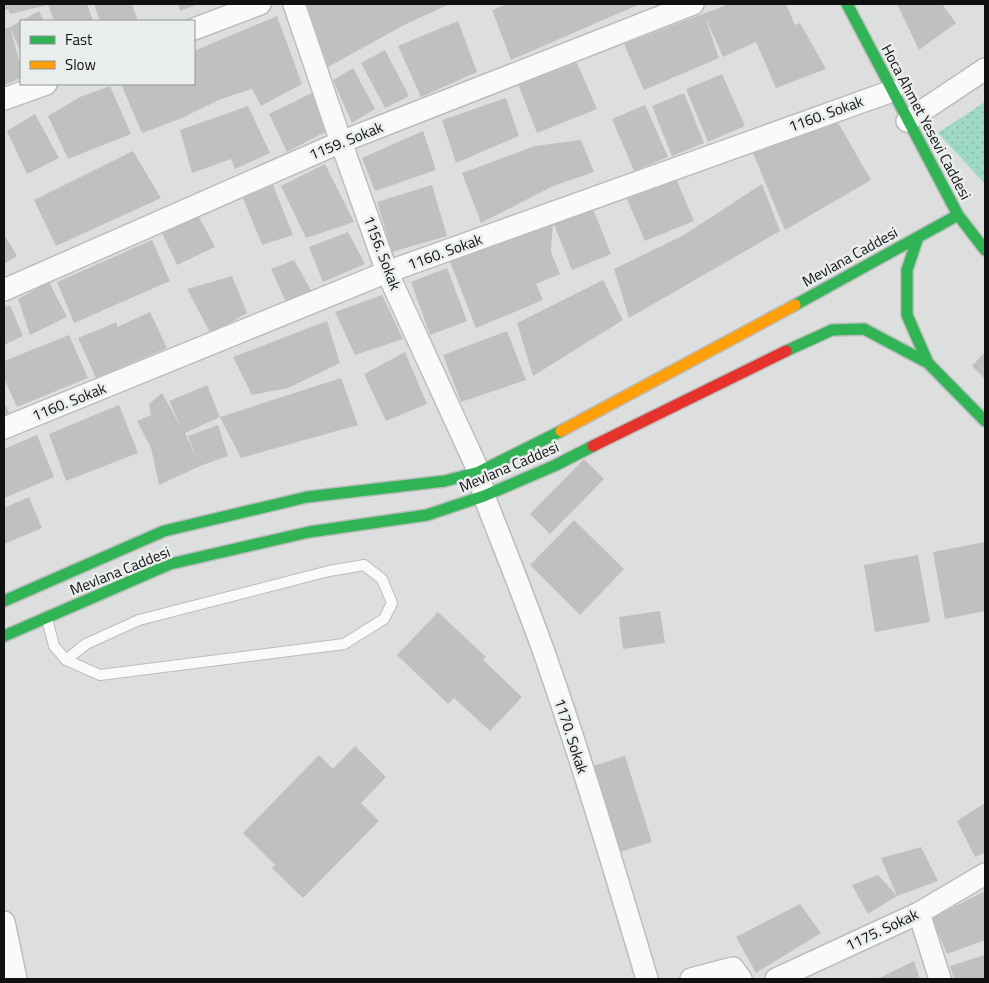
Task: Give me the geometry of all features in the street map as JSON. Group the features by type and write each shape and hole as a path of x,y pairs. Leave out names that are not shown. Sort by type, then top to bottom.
{"main road":[{"name":"Hoca Ahmet Yesevi Caddesi","path":"847,4 958,215 985,250"},
{"name":"Mevlana Caddesi","path":"4,601 164,531 307,497 445,481 479,472 528,449 958,215"},
{"path":"918,237 907,270 907,315 928,363"},
{"name":"Mevlana Caddesi","path":"4,636 170,564 309,532 427,515 484,496 556,466 734,376 832,330 864,329 928,363 985,421"}],"street":[{"path":"195,28 260,4"},
{"name":"1156. Sokak","path":"294,4 387,272 479,472 484,496"},
{"name":"1159. Sokak","path":"4,290 341,142 693,4"},
{"path":"907,121 985,70"},
{"path":"4,99 43,85"},
{"name":"1160. Sokak","path":"4,428 387,272 892,91"},
{"name":"1170. Sokak","path":"484,496 549,666 613,862 647,979"},
{"name":"1175. Sokak","path":"788,977 919,913 985,874"},
{"path":"919,913 940,979"},
{"path":"4,922 16,979"},
{"path":"691,979 733,968 741,979"}],"lane":[{"path":"46,618 54,646 66,660 100,675 344,644 384,619 392,603 382,579 364,565 329,571 139,620 86,644 66,660"}],"green space":[{"path":"985,102 985,184 938,133"}],"building":[{"path":"4,4 87,4 93,20 54,20 48,5 10,14 8,9 4,11"},
{"path":"94,4 132,4 138,20 100,20"},
{"path":"178,4 198,4 180,11"},
{"path":"306,4 450,4 406,24 328,67"},
{"path":"507,4 640,4 511,60 492,10"},
{"path":"729,4 786,4 795,25 800,23 826,69 776,88 756,42 723,57 705,17 719,58 644,90 624,44"},
{"path":"897,4 942,4 956,23 919,50"},
{"path":"39,11 44,20 23,20"},
{"path":"277,16 302,84 261,106 252,89 221,99 182,118 142,133 121,85 195,85 195,51"},
{"path":"20,21 20,51 10,27"},
{"path":"458,21 477,72 421,97 398,46"},
{"path":"10,27 20,63 20,78 4,85 4,29"},
{"path":"385,50 409,96 385,108 361,63"},
{"path":"577,63 597,109 537,133 518,84"},
{"path":"353,68 375,109 352,123 333,80"},
{"path":"722,74 745,126 708,142 686,89"},
{"path":"110,86 131,134 68,159 48,116 80,97"},
{"path":"314,92 325,132 287,152 269,114"},
{"path":"684,93 704,143 672,156 652,106"},
{"path":"506,98 519,136 456,163 442,120"},
{"path":"645,105 668,157 634,171 612,119"},
{"path":"248,106 270,153 235,169 231,159 192,173 180,130"},
{"path":"35,114 59,158 27,174 7,131"},
{"path":"833,114 871,180 785,230 750,146"},
{"path":"423,131 436,170 375,191 362,158"},
{"path":"581,140 594,172 553,186 481,223 462,173 535,146"},
{"path":"133,151 161,198 56,246 34,200"},
{"path":"325,164 354,222 306,238 281,186"},
{"path":"675,176 694,221 645,241 626,197"},
{"path":"762,184 780,231 629,318 614,269 684,235"},
{"path":"273,185 293,235 262,245 243,198"},
{"path":"432,185 447,236 392,252 377,202"},
{"path":"592,206 611,254 572,270 553,222"},
{"path":"198,215 215,247 177,265 162,233"},
{"path":"553,222 551,252 560,274 536,284 543,300 476,328 450,262"},
{"path":"348,232 365,264 323,282 309,247"},
{"path":"4,234 17,256 4,264"},
{"path":"152,240 170,281 74,323 57,282"},
{"path":"294,260 315,297 286,302 271,269"},
{"path":"447,268 467,321 430,335 411,282"},
{"path":"232,276 247,313 211,334 187,289"},
{"path":"603,280 623,320 533,376 517,323"},
{"path":"49,282 67,317 30,335 18,299"},
{"path":"382,295 403,339 355,355 335,312"},
{"path":"10,305 23,336 4,345 4,307"},
{"path":"150,312 167,348 96,378 78,338 117,322 117,327"},
{"path":"327,321 340,363 288,388 252,395 233,357"},
{"path":"507,331 526,380 461,402 443,355"},
{"path":"69,335 88,378 17,407 4,378 4,361"},
{"path":"405,352 427,404 386,421 364,374"},
{"path":"985,352 985,379 972,366"},
{"path":"341,378 358,425 241,458 220,417"},
{"path":"207,385 220,417 185,433 196,457 188,436 218,425 228,456 200,466 159,485 151,448 137,421 151,415 149,404 162,393 181,427 169,401"},
{"path":"4,402 10,415 4,417"},
{"path":"119,405 138,453 66,481 49,434"},
{"path":"37,435 54,477 4,498 4,449"},
{"path":"584,459 604,479 550,534 530,514"},
{"path":"29,497 42,528 4,544 4,508"},
{"path":"574,520 624,569 580,615 530,565"},
{"path":"985,542 985,611 945,619 933,552"},
{"path":"918,555 930,622 875,632 864,565"},
{"path":"660,611 665,643 623,649 619,617"},
{"path":"438,612 486,657 483,660 522,697 490,731 454,698 448,704 397,655"},
{"path":"355,746 386,777 361,803 379,821 303,898 272,868 275,865 243,833 319,755 333,769"},
{"path":"625,756 652,842 620,852 593,766"},
{"path":"985,803 985,853 975,857 957,821"},
{"path":"921,847 938,881 897,896 881,858"},
{"path":"878,875 897,896 868,914 852,885"},
{"path":"985,891 985,940 947,954 932,918"},
{"path":"800,904 821,933 756,973 736,937"},
{"path":"985,955 985,979 954,979 950,966"},
{"path":"914,961 920,979 877,979"}],"traffic: fast":[{"path":"847,4 958,215 985,250"},
{"path":"795,305 958,215"},
{"path":"918,237 907,270 907,315 928,363"},
{"path":"786,351 832,330 864,329 928,363 985,421"},
{"path":"4,601 164,531 307,497 445,481 479,472 561,431"},
{"path":"4,636 170,564 309,532 427,515 484,496 556,465 593,446"}],"traffic: slow":[{"path":"561,431 795,305"}],"traffic: jam":[{"path":"593,446 786,351"}]}
